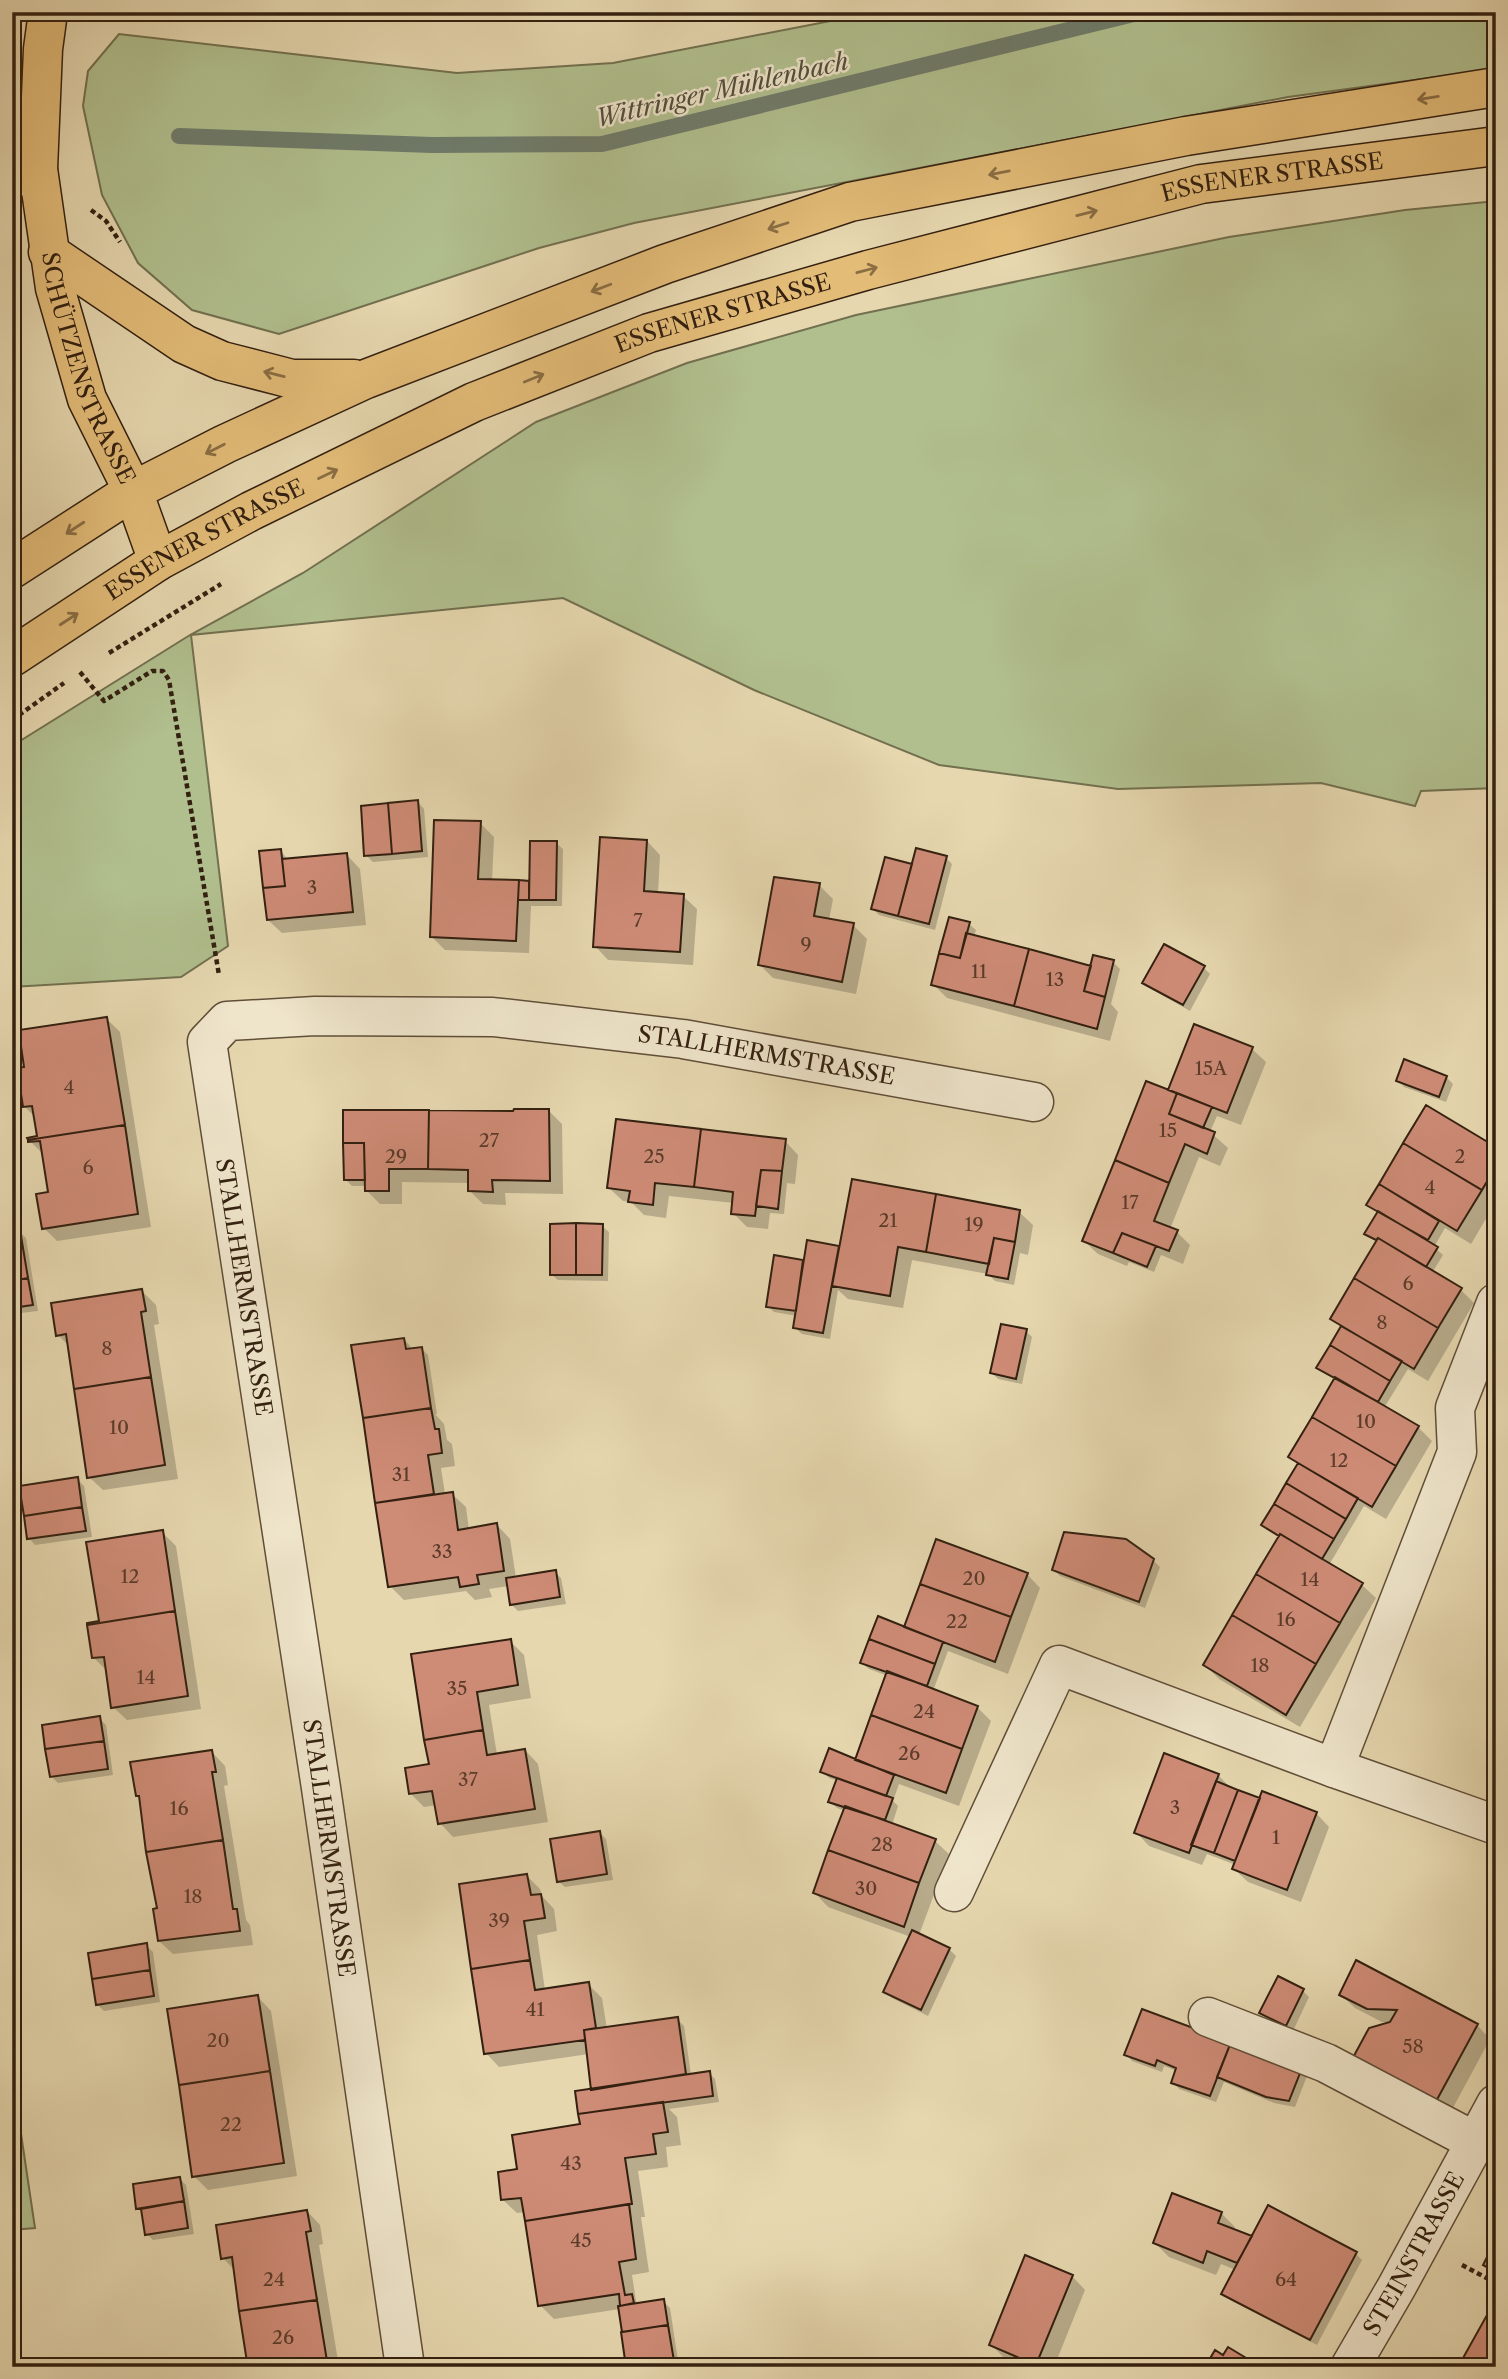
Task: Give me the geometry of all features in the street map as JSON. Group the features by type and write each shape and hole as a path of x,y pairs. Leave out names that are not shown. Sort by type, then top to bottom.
{"main road":[{"name":"SCHÜTZENSTRASSE","path":"48,12 25,174 87,399 133,491 158,561"},
{"path":"12,569 133,491 225,444 366,379 665,264 850,202 1186,136 1496,87"},
{"name":"ESSENER STRASSE","path":"12,657 158,561 251,512 474,402 649,333 868,270 1201,184 1496,146"},
{"path":"48,252 184,344 222,361 292,379 366,379"}],"street":[{"name":"STALLHERMSTRASSE","path":"405,2367 321,1788 207,1042 227,1021 315,1016 493,1017 683,1039 1034,1102"},
{"path":"1334,1768 1457,1452 1455,1408 1496,1303"},
{"path":"954,1892 1059,1665 1334,1768 1496,1825"},
{"path":"1208,2017 1326,2063 1476,2142"},
{"name":"STEINSTRASSE","path":"1350,2367 1496,2104"}],"path":[{"path":"80,672 104,701 152,671 163,671 169,680 227,1021"}],"green space":[{"path":"877,12 1496,12 1496,69 1288,97 634,223 539,248 279,334 192,310 138,263 102,195 83,106 88,71 119,34 457,73 613,63"},
{"path":"1496,201 1496,788 1421,791 1415,806 1321,783 1118,789 939,765 754,690 563,598 191,635 228,946 181,977 12,987 12,746 190,635 303,573 536,422 687,363 856,315 1229,237 1405,210"},
{"path":"12,2073 35,2228 12,2230"}],"building":[{"path":"418,800 422,851 392,854 388,803"},
{"path":"388,803 392,854 364,856 361,806"},
{"path":"434,820 481,821 478,879 519,880 516,941 430,937"},
{"path":"600,837 647,840 644,891 684,894 680,952 593,947"},
{"path":"530,841 557,841 556,900 529,900"},
{"path":"916,848 947,856 929,924 898,916"},
{"path":"281,849 285,886 263,888 259,851"},
{"path":"347,853 353,912 267,920 263,888 285,886 282,859"},
{"path":"885,857 912,864 898,916 871,909"},
{"path":"774,877 820,883 814,916 854,923 842,982 758,965"},
{"path":"519,880 529,881 529,900 518,900"},
{"path":"949,917 970,922 960,958 939,953"},
{"path":"966,933 1029,949 1014,1006 931,985 939,953 960,958"},
{"path":"1164,944 1205,966 1183,1005 1142,983"},
{"path":"1029,949 1091,966 1084,991 1105,997 1097,1029 1014,1006"},
{"path":"1093,955 1114,960 1105,997 1084,991"},
{"path":"107,1017 125,1125 28,1140 27,1138 37,1136 32,1106 23,1107 17,1068 24,1067 19,1033 12,1034 12,1031"},
{"path":"1194,1024 1253,1047 1227,1113 1168,1090"},
{"path":"1404,1059 1447,1076 1439,1097 1396,1081"},
{"path":"1146,1081 1177,1093 1169,1114 1215,1132 1207,1154 1185,1144 1169,1183 1115,1160"},
{"path":"1177,1093 1212,1107 1203,1128 1169,1114"},
{"path":"1426,1105 1496,1147 1496,1166 1482,1190 1403,1143"},
{"path":"549,1109 550,1181 492,1180 493,1192 468,1191 468,1170 428,1169 429,1110"},
{"path":"343,1110 429,1110 428,1169 389,1169 389,1191 365,1191 364,1143 343,1143"},
{"path":"616,1119 701,1129 694,1187 655,1183 653,1205 628,1202 630,1191 607,1188"},
{"path":"125,1125 138,1214 42,1229 36,1194 48,1192 40,1141 28,1140"},
{"path":"701,1129 786,1139 782,1171 761,1170 755,1216 731,1214 733,1192 694,1187"},
{"path":"343,1143 364,1143 365,1180 344,1180"},
{"path":"1403,1143 1482,1190 1457,1231 1379,1184"},
{"path":"1115,1160 1169,1183 1154,1221 1178,1230 1169,1251 1122,1233 1113,1253 1082,1241"},
{"path":"761,1170 782,1171 778,1209 756,1206"},
{"path":"852,1179 936,1194 926,1252 898,1247 890,1296 832,1286"},
{"path":"1379,1184 1439,1221 1428,1240 1366,1205"},
{"path":"936,1194 1020,1210 1015,1242 994,1238 989,1264 926,1252"},
{"path":"1378,1211 1438,1247 1426,1267 1378,1238 1376,1240 1364,1234"},
{"path":"576,1223 603,1224 602,1275 576,1275"},
{"path":"576,1223 576,1275 550,1275 550,1224"},
{"path":"20,1230 28,1278 12,1281 12,1231"},
{"path":"1122,1233 1156,1246 1147,1267 1113,1253"},
{"path":"994,1238 1015,1242 1008,1279 986,1275"},
{"path":"1378,1238 1462,1288 1438,1328 1354,1278"},
{"path":"807,1240 839,1246 823,1333 793,1328"},
{"path":"774,1255 803,1260 796,1311 766,1307"},
{"path":"28,1278 33,1305 12,1308 12,1281"},
{"path":"1354,1278 1438,1328 1414,1369 1330,1319"},
{"path":"142,1289 146,1311 141,1312 151,1377 74,1389 66,1334 56,1336 51,1303"},
{"path":"1001,1324 1027,1329 1016,1379 990,1373"},
{"path":"1341,1326 1402,1361 1390,1381 1330,1345"},
{"path":"404,1338 406,1349 422,1347 431,1408 363,1418 351,1345"},
{"path":"1330,1345 1390,1381 1378,1402 1316,1368"},
{"path":"151,1377 165,1465 87,1478 74,1389"},
{"path":"1335,1377 1419,1426 1396,1466 1312,1417"},
{"path":"431,1408 435,1429 439,1429 442,1453 428,1455 434,1494 375,1503 363,1418"},
{"path":"1312,1417 1396,1466 1372,1507 1288,1457"},
{"path":"1298,1463 1358,1498 1346,1519 1286,1483"},
{"path":"78,1477 82,1507 24,1516 19,1486"},
{"path":"1286,1483 1346,1519 1334,1539 1274,1504"},
{"path":"453,1492 458,1530 497,1523 504,1571 477,1575 479,1584 460,1587 458,1577 388,1587 375,1503"},
{"path":"1274,1504 1334,1539 1322,1559 1261,1525"},
{"path":"82,1507 86,1531 27,1539 24,1516"},
{"path":"163,1530 175,1611 87,1625 99,1621 86,1542"},
{"path":"1064,1532 1126,1539 1154,1559 1139,1602 1052,1570"},
{"path":"1280,1534 1363,1583 1340,1623 1256,1574"},
{"path":"936,1539 1028,1573 1011,1617 920,1584"},
{"path":"556,1570 560,1597 510,1605 506,1578"},
{"path":"1256,1574 1340,1623 1316,1664 1232,1615"},
{"path":"920,1584 1011,1617 995,1662 904,1627"},
{"path":"175,1611 188,1696 111,1708 104,1657 92,1658 87,1625"},
{"path":"1232,1615 1316,1664 1286,1715 1203,1665"},
{"path":"878,1616 943,1642 935,1664 869,1639"},
{"path":"511,1639 518,1685 477,1692 483,1730 424,1740 411,1654"},
{"path":"869,1639 935,1664 927,1686 860,1663"},
{"path":"887,1671 978,1706 962,1749 871,1715"},
{"path":"871,1715 962,1749 946,1793 855,1760"},
{"path":"100,1716 104,1741 45,1749 42,1725"},
{"path":"483,1730 487,1755 525,1749 535,1809 438,1824 432,1791 409,1794 405,1768 429,1764 424,1740"},
{"path":"104,1741 108,1769 50,1777 45,1749"},
{"path":"829,1748 894,1775 886,1796 820,1772"},
{"path":"212,1750 216,1772 212,1772 223,1840 146,1852 139,1796 136,1796 130,1762"},
{"path":"1164,1753 1219,1774 1189,1853 1134,1833"},
{"path":"837,1778 893,1798 885,1820 828,1802"},
{"path":"1216,1781 1238,1790 1214,1853 1191,1845"},
{"path":"1238,1790 1260,1798 1235,1861 1214,1853"},
{"path":"1262,1791 1317,1812 1287,1890 1232,1869"},
{"path":"845,1806 936,1839 919,1883 828,1850"},
{"path":"600,1831 607,1874 557,1882 550,1839"},
{"path":"223,1840 233,1909 237,1909 240,1931 158,1941 153,1909 157,1908 146,1852"},
{"path":"828,1850 919,1883 904,1927 813,1893"},
{"path":"527,1874 531,1895 541,1894 545,1918 524,1921 530,1960 471,1969 459,1884"},
{"path":"912,1930 950,1948 921,2010 883,1992"},
{"path":"147,1943 150,1970 92,1979 88,1953"},
{"path":"530,1960 535,1990 589,1982 596,2028 584,2030 585,2040 484,2054 471,1969"},
{"path":"1356,1960 1478,2024 1433,2107 1350,2063 1369,2028 1390,2022 1397,2010 1367,2009 1339,1995"},
{"path":"150,1970 154,1996 96,2005 92,1979"},
{"path":"1278,1976 1304,1989 1286,2026 1259,2013"},
{"path":"258,1995 270,2071 179,2085 167,2009"},
{"path":"1142,2009 1231,2042 1210,2096 1171,2083 1176,2068 1157,2060 1155,2066 1124,2055"},
{"path":"678,2017 686,2074 591,2090 584,2030"},
{"path":"1231,2042 1302,2068 1289,2101 1266,2097 1217,2077"},
{"path":"270,2071 284,2163 192,2177 179,2085"},
{"path":"710,2071 713,2096 578,2114 575,2091"},
{"path":"663,2102 668,2132 653,2134 656,2154 625,2158 632,2204 525,2221 521,2198 501,2200 498,2172 517,2169 512,2135 580,2124 578,2114"},
{"path":"180,2177 184,2201 136,2209 133,2184"},
{"path":"1172,2193 1222,2212 1218,2223 1252,2236 1237,2263 1207,2251 1203,2263 1153,2243"},
{"path":"184,2201 188,2228 145,2235 141,2209"},
{"path":"629,2204 636,2259 619,2262 625,2295 632,2294 634,2303 620,2306 619,2294 538,2306 525,2221"},
{"path":"1268,2205 1357,2252 1310,2340 1221,2294"},
{"path":"307,2210 311,2231 306,2232 317,2300 239,2311 232,2257 221,2259 216,2225"},
{"path":"1496,2239 1496,2272 1483,2265"},
{"path":"1025,2255 1073,2275 1036,2365 989,2345"},
{"path":"664,2299 668,2325 622,2332 618,2306"},
{"path":"317,2300 328,2367 235,2367 247,2362 239,2311"},
{"path":"1487,2315 1496,2320 1496,2367 1458,2367"},
{"path":"668,2325 675,2367 626,2367 621,2332"},
{"path":"1228,2347 1261,2367 1216,2367 1208,2362 1215,2350 1223,2355"}],"waterway":[{"name":"Wittringer Mühlenbach","path":"179,136 432,145 602,144 1142,12"}]}
